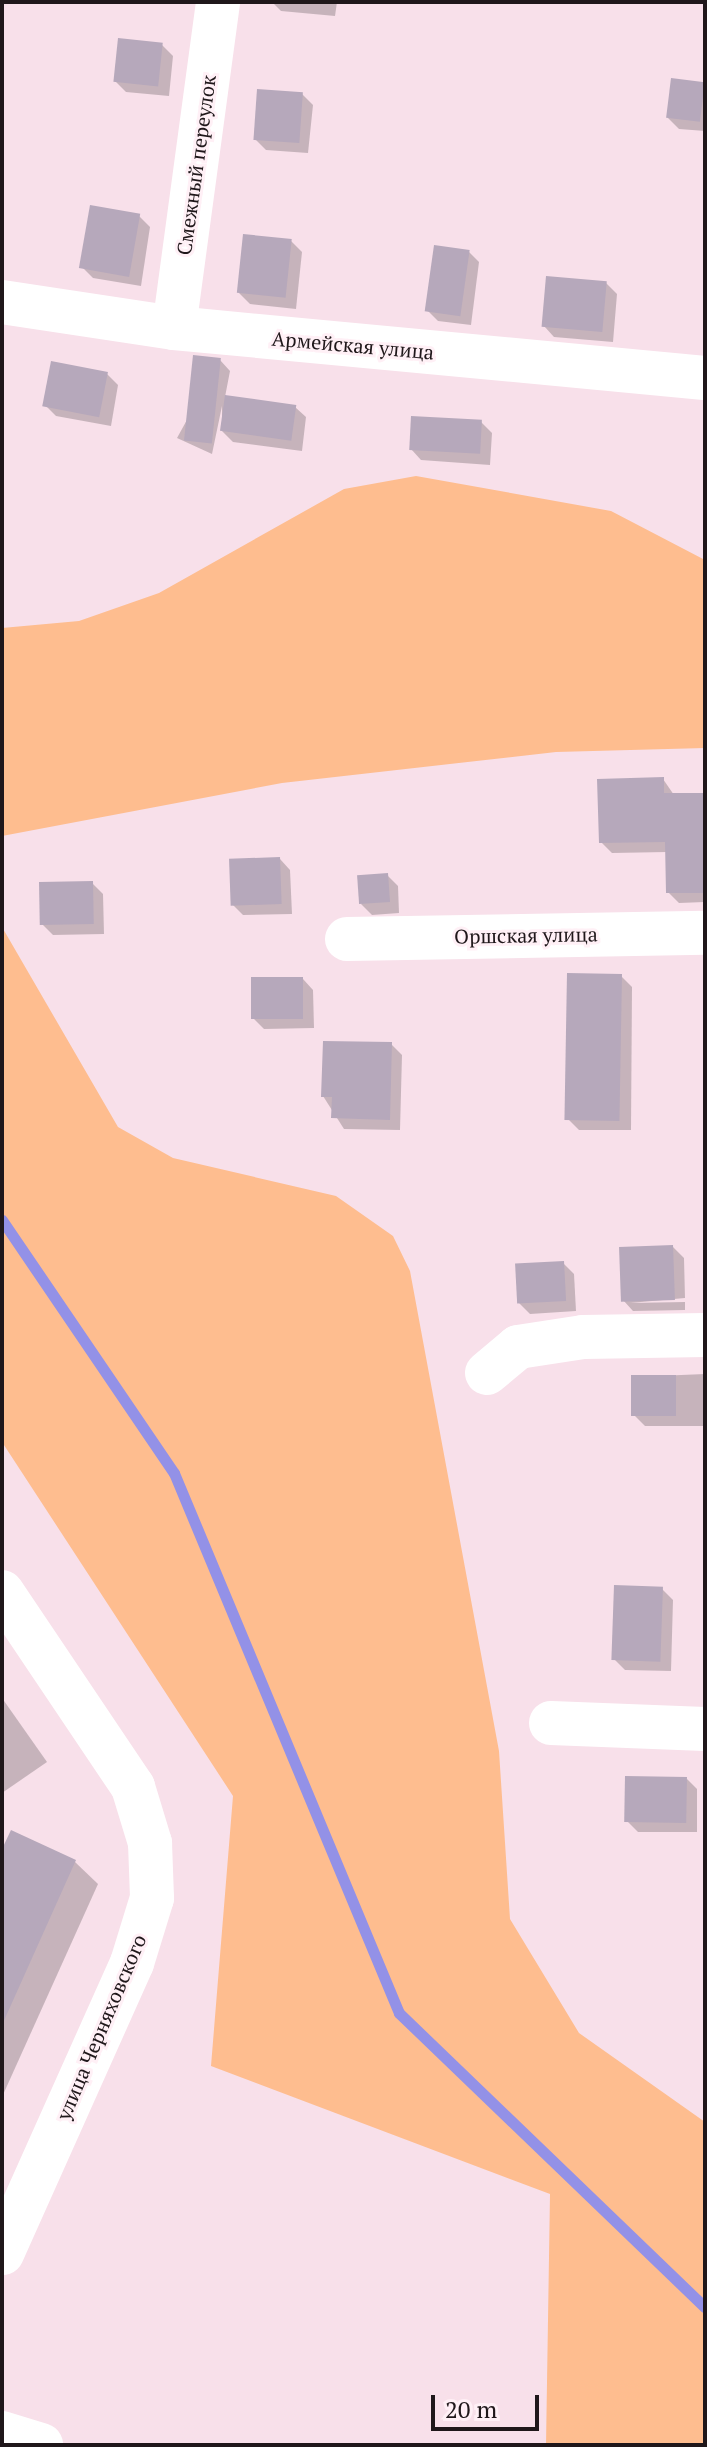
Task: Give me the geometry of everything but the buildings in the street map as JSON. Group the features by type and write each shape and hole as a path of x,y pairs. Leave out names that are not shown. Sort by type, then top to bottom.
{"street":[{"name":"Смежный переулок","path":"174,328 218,2"},
{"name":"Армейская улица","path":"2,302 174,328 705,378"},
{"name":"Оршская улица","path":"347,939 705,933"},
{"path":"487,1373 518,1347 583,1337 705,1335"},
{"name":"улица Черняховского","path":"2,1592 133,1787 150,1843 152,1898 132,1963 2,2253"},
{"path":"551,1723 705,1729"},
{"path":"2,2433 41,2445"}],"shaded area":[{"path":"416,476 611,511 705,560 705,748 556,752 282,783 2,836 2,628 79,621 159,593 344,489"},
{"path":"2,927 118,1127 173,1158 336,1196 393,1236 410,1271 499,1751 510,1919 579,2033 705,2122 705,2445 546,2445 550,2194 211,2066 233,1796 2,1442"}],"waterway":[{"path":"2,1220 174,1473 399,2013 705,2307"}]}
